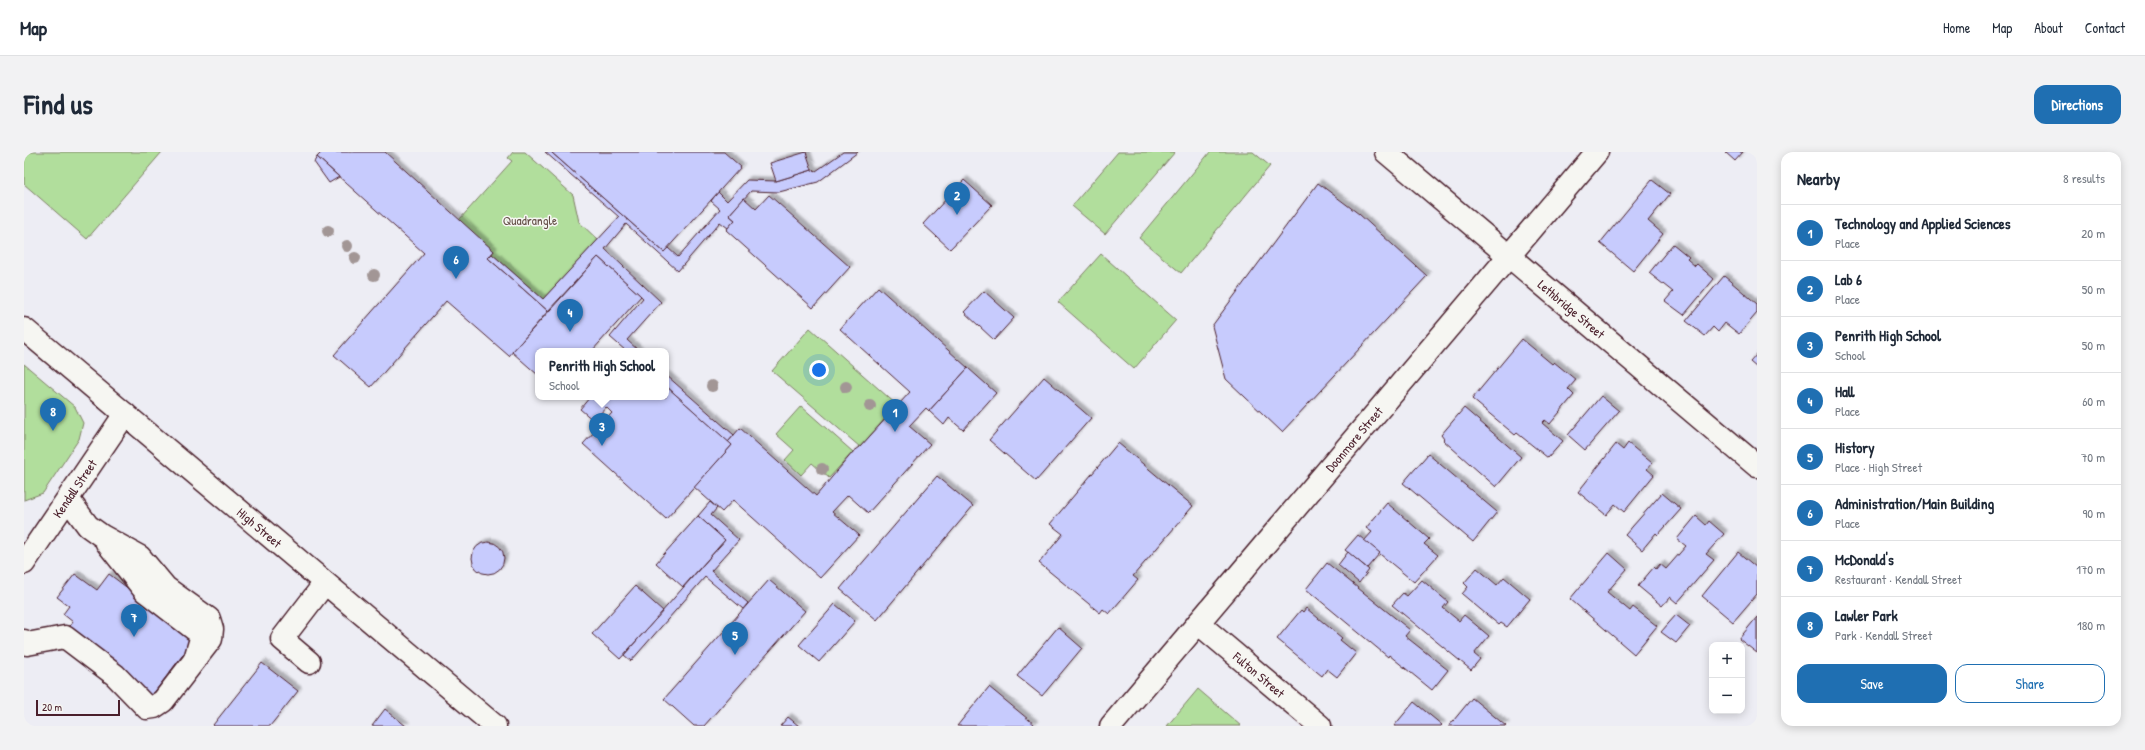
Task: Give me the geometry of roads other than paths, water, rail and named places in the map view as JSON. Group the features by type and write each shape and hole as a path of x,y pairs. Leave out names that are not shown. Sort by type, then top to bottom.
{"street":[{"name":"Lethbridge Street","path":"1386,152 1757,466"},
{"name":"Doonmore Street","path":"1111,726 1597,152"},
{"name":"High Street","path":"24,329 494,726"},
{"name":"Kendall Street","path":"24,563 125,414"},
{"path":"24,641 27,644 65,637 115,675 147,708 154,707 163,701 211,639 212,628 208,620 166,588 140,556 102,536 88,526 68,499"},
{"path":"309,662 282,638 325,583"},
{"name":"Fulton Street","path":"1198,623 1320,726"}],"place":[{"name":"Lab 6","path":"957,215"},
{"name":"Administration/Main Building","path":"456,279"},
{"name":"Hall","path":"570,332"},
{"name":"Lawler Park","path":"53,431"},
{"name":"Technology and Applied Sciences","path":"895,432"},
{"name":"Penrith High School","path":"602,446"},
{"name":"McDonald's","path":"134,637"},
{"name":"History","path":"735,655"}],"park label":[{"name":"Quadrangle","path":"530,220"}]}
